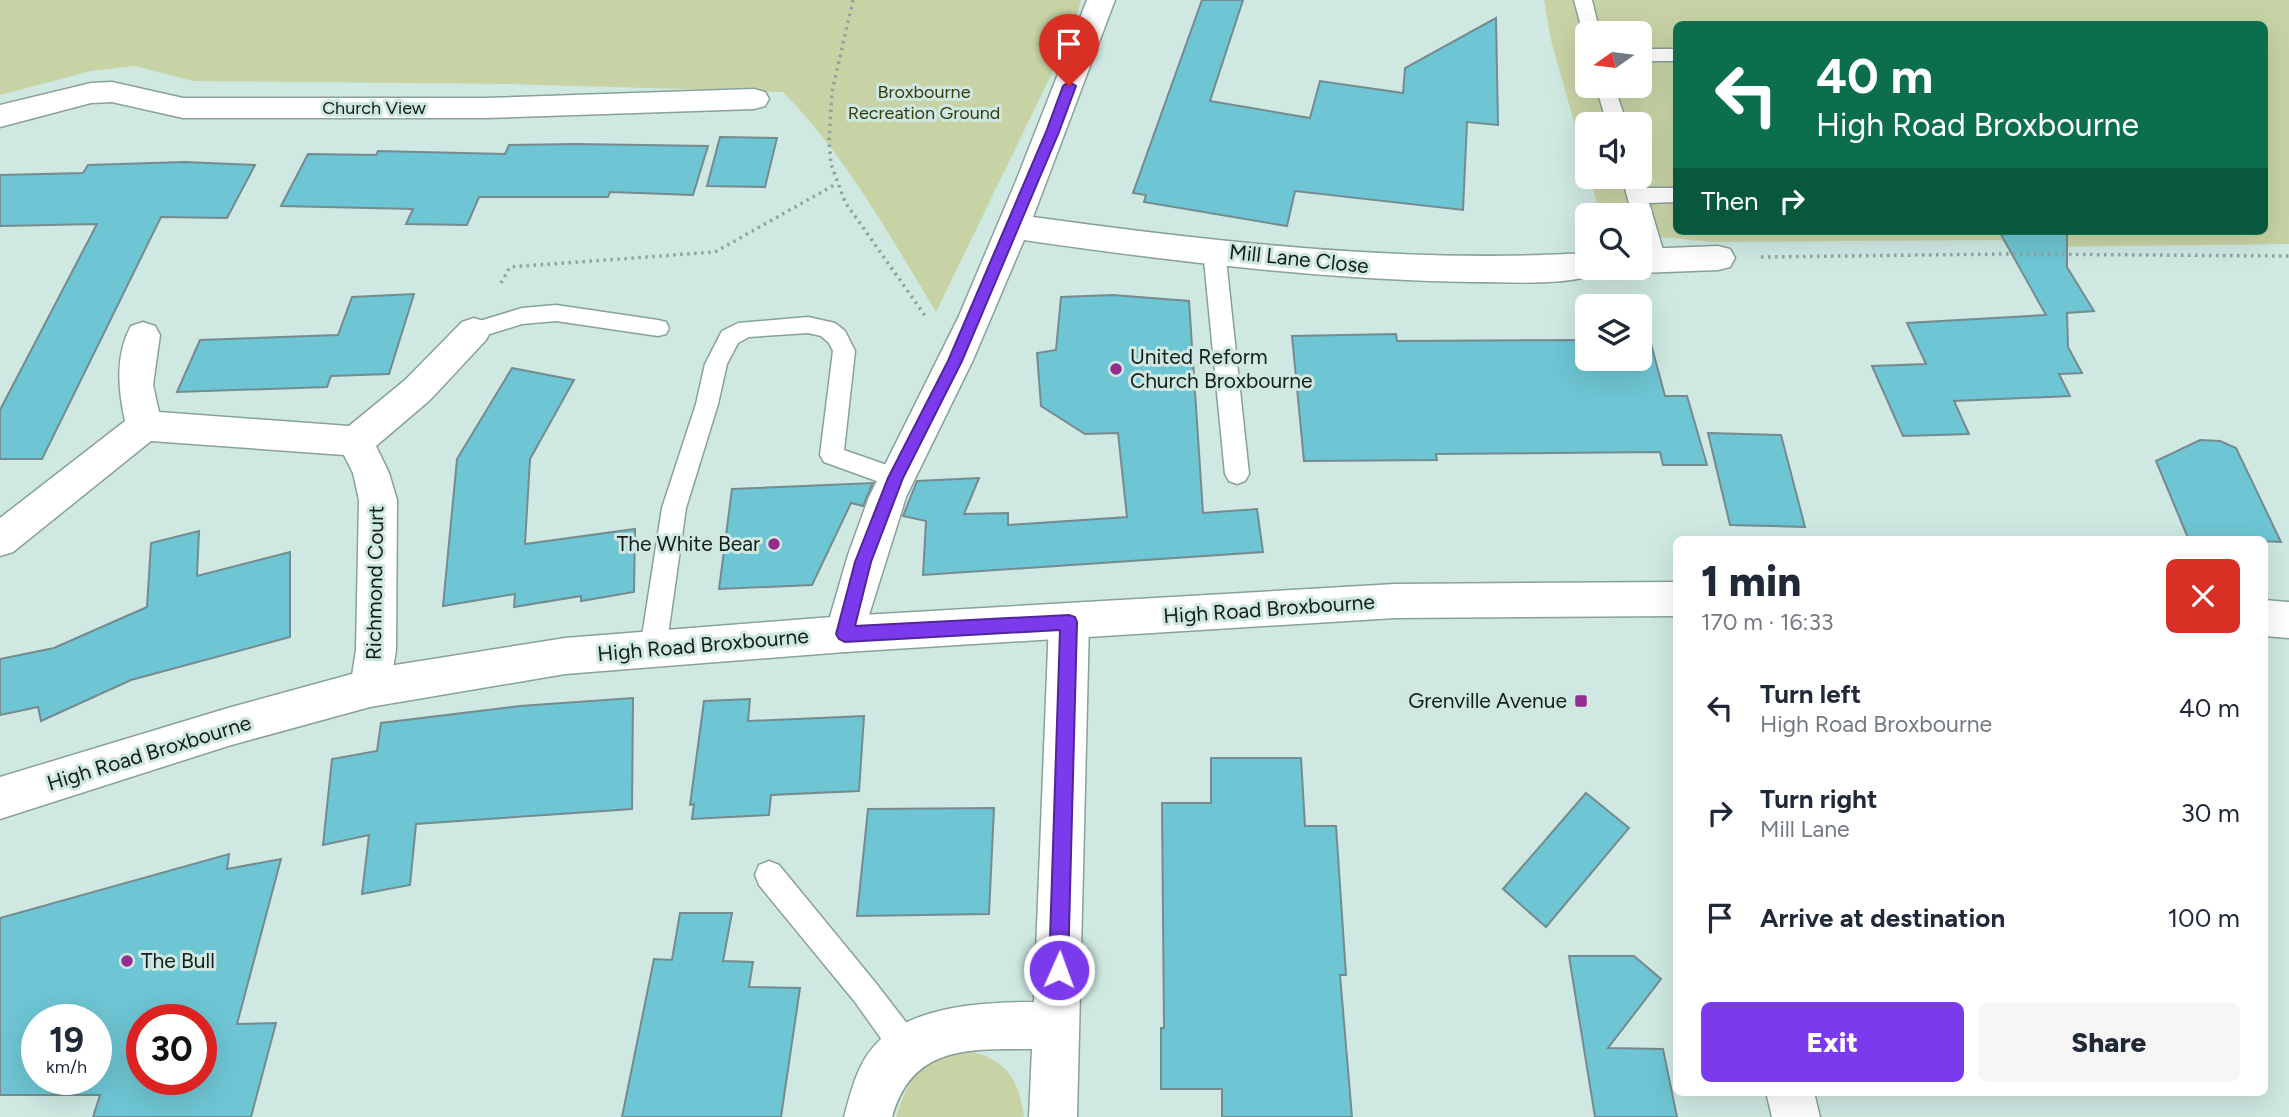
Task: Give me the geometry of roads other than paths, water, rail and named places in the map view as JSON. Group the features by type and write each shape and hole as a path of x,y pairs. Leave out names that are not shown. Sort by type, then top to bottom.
{"street":[{"path":"845,634 863,562 896,478 955,361 1013,226 1053,132 1101,0"},
{"name":"Church View","path":"0,116 91,93 112,92 128,93 161,105 183,108 499,108 754,99"},
{"name":"Mill Lane Close","path":"1013,226 1093,238 1424,270 1526,270 1575,266"},
{"path":"1652,260 1718,258"},
{"path":"0,540 144,426 355,441 417,393 474,331"},
{"path":"143,335 135,385 144,426"},
{"name":"Richmond Court","path":"355,441 371,473 378,500 376,650 370,688"},
{"name":"High Road Broxbourne","path":"0,798 228,727 370,688 565,656 845,634 1395,601 1673,600"},
{"path":"2268,618 2289,620"},
{"path":"1053,1117 1069,622"},
{"path":"868,1117 870,1101 884,1071 894,1059 943,1031 970,1026 1057,1025"},
{"path":"1791,1096 1796,1117"}],"lane":[{"path":"1583,0 1588,21"},
{"path":"1652,55 1673,55"},
{"path":"1649,189 1673,194"},
{"path":"1214,250 1237,474"},
{"path":"474,331 522,316 556,313 658,328"},
{"path":"653,649 674,508 707,404 716,364 730,337 746,329 808,325 827,329 837,337 844,351 832,455 896,478"},
{"path":"769,875 865,992 908,1050"}],"place":[{"name":"United Reform Church Broxbourne","path":"1116,369"},
{"name":"The White Bear","path":"774,544"},
{"name":"Grenville Avenue","path":"1581,701"},
{"name":"The Bull","path":"127,961"}],"park label":[{"name":"Broxbourne Recreation Ground","path":"924,102"}]}
